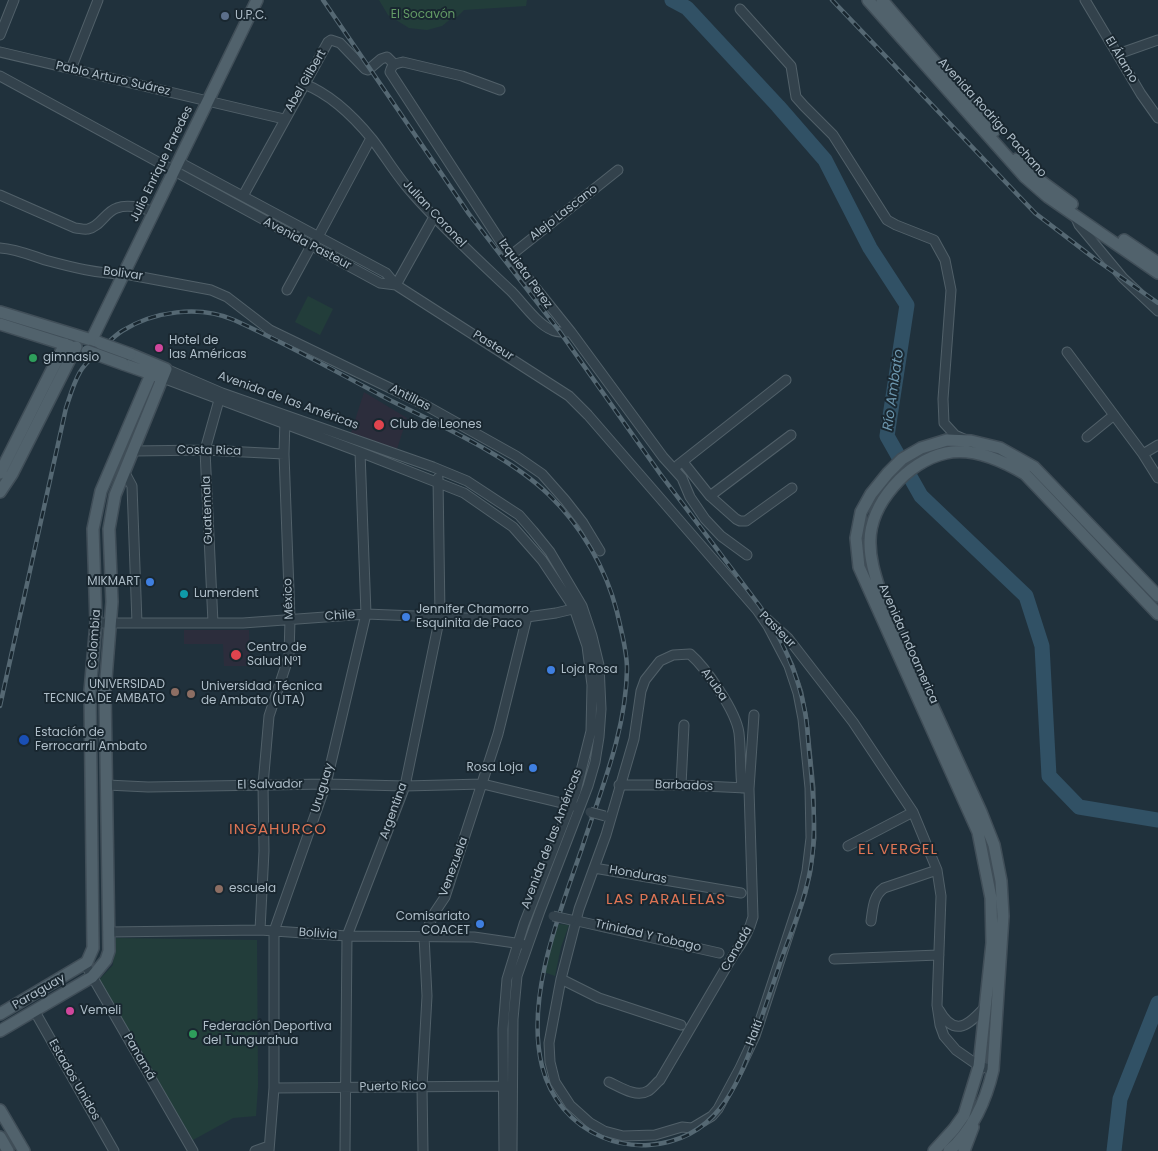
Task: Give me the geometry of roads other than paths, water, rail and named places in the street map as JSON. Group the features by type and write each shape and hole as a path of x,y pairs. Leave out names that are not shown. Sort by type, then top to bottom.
{"main road":[{"name":"Julio Enrique Paredes","path":"96,341 154,212 257,0"},
{"name":"Avenida Rodrigo Pachano","path":"868,0 1024,177 1048,197 1158,273"},
{"name":"Avenida Rodrigo Pachano","path":"882,0 1015,157 1042,182 1158,263"},
{"name":"Avenida de las Américas","path":"0,312 96,341 130,354 153,369"},
{"name":"Avenida de las Américas","path":"0,324 76,347 123,364 165,373"},
{"path":"0,492 4,488 18,450 45,397 76,347"},
{"name":"Colombia","path":"85,964 93,948 90,691 96,624 93,529 101,491 153,369"},
{"name":"Colombia","path":"92,977 106,960 109,951 105,691 112,622 109,529 115,495 165,373"},
{"name":"Avenida Indoamerica","path":"949,1151 968,1130 974,1119 989,1087 993,1070 1003,916 1001,881 994,845 981,812 874,591 859,568 856,538 861,512 871,494 888,473 902,459 921,448 947,440 971,441 1000,448 1034,467 1158,596"},
{"path":"0,473 18,450"},
{"name":"Avenida Indoamerica","path":"934,1151 954,1129 964,1114 979,1066 992,940 991,898 978,832 874,591 870,542 872,524 879,506 898,481 927,460 947,453 971,453 991,457 1009,464 1025,474 1158,614"},
{"name":"Paraguay","path":"0,1014 85,964"},
{"name":"Paraguay","path":"0,1031 92,977"},
{"path":"0,1110 24,1151"},
{"path":"964,1151 971,1137 974,1119"},
{"path":"0,1137 8,1151"}],"street":[{"path":"0,35 14,0"},
{"path":"70,69 98,0"},
{"name":"El Álamo","path":"1085,0 1145,100 1158,118"},
{"path":"740,9 790,66 796,97 833,135 887,220 934,240 945,260 950,290 943,399 944,423 955,435 971,441"},
{"name":"Abel Gilbert","path":"242,196 328,42 331,40 340,43 365,69 368,70 381,59 387,57 392,68"},
{"path":"1118,54 1158,40"},
{"name":"Pablo Arturo Suárez","path":"0,52 284,119"},
{"path":"392,68 403,62 462,76 500,90"},
{"name":"Izquieta Perez","path":"392,68 510,256 571,332 663,456 674,467 682,478 690,497 705,519 722,536 747,555"},
{"name":"Avenida Pasteur","path":"0,76 176,167 311,246 380,283 396,284"},
{"name":"Julian Coronel","path":"304,84 313,87 348,114 371,138 408,189 434,217 521,300 540,323 551,330 571,332"},
{"path":"318,235 371,138"},
{"name":"Avenida Pasteur","path":"176,167 242,196 318,235 386,273 396,284"},
{"name":"Alejo Lascano","path":"510,256 618,170"},
{"path":"0,195 76,228 88,229 99,223 108,213 117,208 143,208 154,212"},
{"path":"1074,214 1079,225 1123,278 1158,311"},
{"path":"396,284 434,217"},
{"path":"287,290 311,246"},
{"name":"Bolivar","path":"0,248 12,249 72,267 125,274 211,290 227,297 243,310"},
{"name":"Pasteur","path":"396,284 569,396 588,415 757,610 788,638 841,707 913,812 937,870 941,896 937,1005 944,1036 956,1050 979,1066 993,1070"},
{"name":"Antillas","path":"243,310 270,330 416,401 516,456 542,474 565,500 583,523 600,551"},
{"path":"1067,352 1158,478"},
{"name":"Avenida de las Américas","path":"165,373 220,400 439,469 467,481 519,516 550,552 592,636 599,665 601,709 595,762 518,943 507,979 503,1029 512,1151"},
{"name":"Avenida de las Américas","path":"165,373 222,393 360,452 464,493 513,527 542,560 578,607"},
{"path":"674,467 683,462 786,380"},
{"name":"Guatemala","path":"213,623 206,450 220,400"},
{"path":"1087,437 1114,415"},
{"name":"México","path":"260,930 264,851 263,785 269,716 289,656 290,619 284,454 285,420"},
{"path":"710,496 791,435"},
{"path":"1142,454 1158,445"},
{"name":"Costa Rica","path":"134,451 206,450 284,454"},
{"name":"Uruguay","path":"269,1149 274,1088 274,931 326,784 366,614 360,452"},
{"path":"683,462 710,496 740,522 746,521 792,488"},
{"name":"Argentina","path":"345,1151 344,1088 347,936 405,786 440,616 439,469"},
{"path":"125,473 132,486 137,623"},
{"name":"Chile","path":"96,624 112,622 213,623 366,614 490,618 527,617 578,607"},
{"name":"Haití","path":"594,868 574,920 549,1043 550,1062 555,1082 570,1105 583,1118 604,1131 632,1137 655,1135 682,1127 692,1128 712,1116 725,1097 754,1036 797,911 807,871 811,838 809,771 803,719 798,693 785,658 757,610"},
{"name":"Venezuela","path":"423,1151 422,1087 427,996 424,936 435,912 445,897 483,784 498,734 527,617"},
{"name":"Aruba","path":"619,785 634,739 641,691 645,680 660,661 680,654 690,654 698,661 726,701 739,731 746,788"},
{"name":"Canadá","path":"610,1082 632,1092 640,1093 648,1091 660,1080 734,954 746,937 753,917 746,788 754,714"},
{"path":"681,784 684,725"},
{"name":"El Salvador","path":"107,785 148,787 483,784 608,817"},
{"name":"Barbados","path":"619,785 681,784 746,788"},
{"path":"594,868 619,785"},
{"name":"Avenida de las Américas","path":"504,1151 513,1019 520,964 575,807"},
{"path":"848,846 913,812"},
{"name":"Honduras","path":"594,868 741,893"},
{"path":"871,921 874,900 878,892 884,888 937,870"},
{"name":"Trinidad Y Tobago","path":"540,911 553,916 719,952"},
{"name":"Bolivia","path":"108,932 260,930 347,936 474,937 527,946"},
{"path":"834,959 939,955"},
{"name":"Panamá","path":"85,964 193,1151"},
{"path":"561,979 606,1001 681,1025"},
{"path":"937,1005 945,1020 960,1026 969,1024 986,1006"},
{"name":"Estados Unidos","path":"34,1010 114,1151"},
{"name":"Puerto Rico","path":"274,1088 508,1086"},
{"path":"255,1151 269,1149"}],"waterway":[{"name":"Río Ambato","path":"672,0 687,8 778,106 825,160 870,248 907,305 887,436 921,496 1026,596 1042,646 1049,776 1079,807 1158,820"},
{"name":"Río Ambato","path":"1114,1151 1120,1099 1158,1003"}],"railway":[{"path":"0,706 66,408 82,369 89,360 122,331 148,319 177,312 220,315 272,338 469,440 532,480 561,507 582,534 599,564 612,596 627,662 626,692 622,715 611,760 555,927 541,984 538,1039 542,1066 550,1089 556,1099 563,1109 591,1132 619,1143 649,1145 672,1141 691,1133 707,1122 720,1108 741,1074 800,910 812,858 814,809 805,712 788,656 759,605 661,475 560,332 469,214 323,0"},
{"path":"832,0 1035,213 1095,259 1158,303"}],"place":[{"name":"U.P.C.","path":"225,16"},
{"name":"Hotel de las Américas","path":"159,348"},
{"name":"gimnasio","path":"33,358"},
{"name":"Club de Leones","path":"379,425"},
{"name":"MIKMART","path":"150,582"},
{"name":"Lumerdent","path":"184,594"},
{"name":"Jennifer Chamorro Esquinita de Paco","path":"406,617"},
{"name":"Centro de Salud N°1","path":"236,655"},
{"name":"Loja Rosa","path":"551,670"},
{"name":"UNIVERSIDAD TECNICA DE AMBATO","path":"175,692"},
{"name":"Universidad Técnica de Ambato (UTA)","path":"191,694"},
{"name":"Estación de Ferrocarril Ambato","path":"24,740"},
{"name":"Rosa Loja","path":"533,768"},
{"name":"escuela","path":"219,889"},
{"name":"Comisariato COACET","path":"480,924"},
{"name":"Vemeli","path":"70,1011"},
{"name":"Federación Deportiva del Tungurahua","path":"193,1034"}],"district":[{"name":"INGAHURCO","path":"278,830"},
{"name":"EL VERGEL","path":"898,850"},
{"name":"LAS PARALELAS","path":"666,900"}],"park label":[{"name":"El Socavón","path":"423,15"}]}
